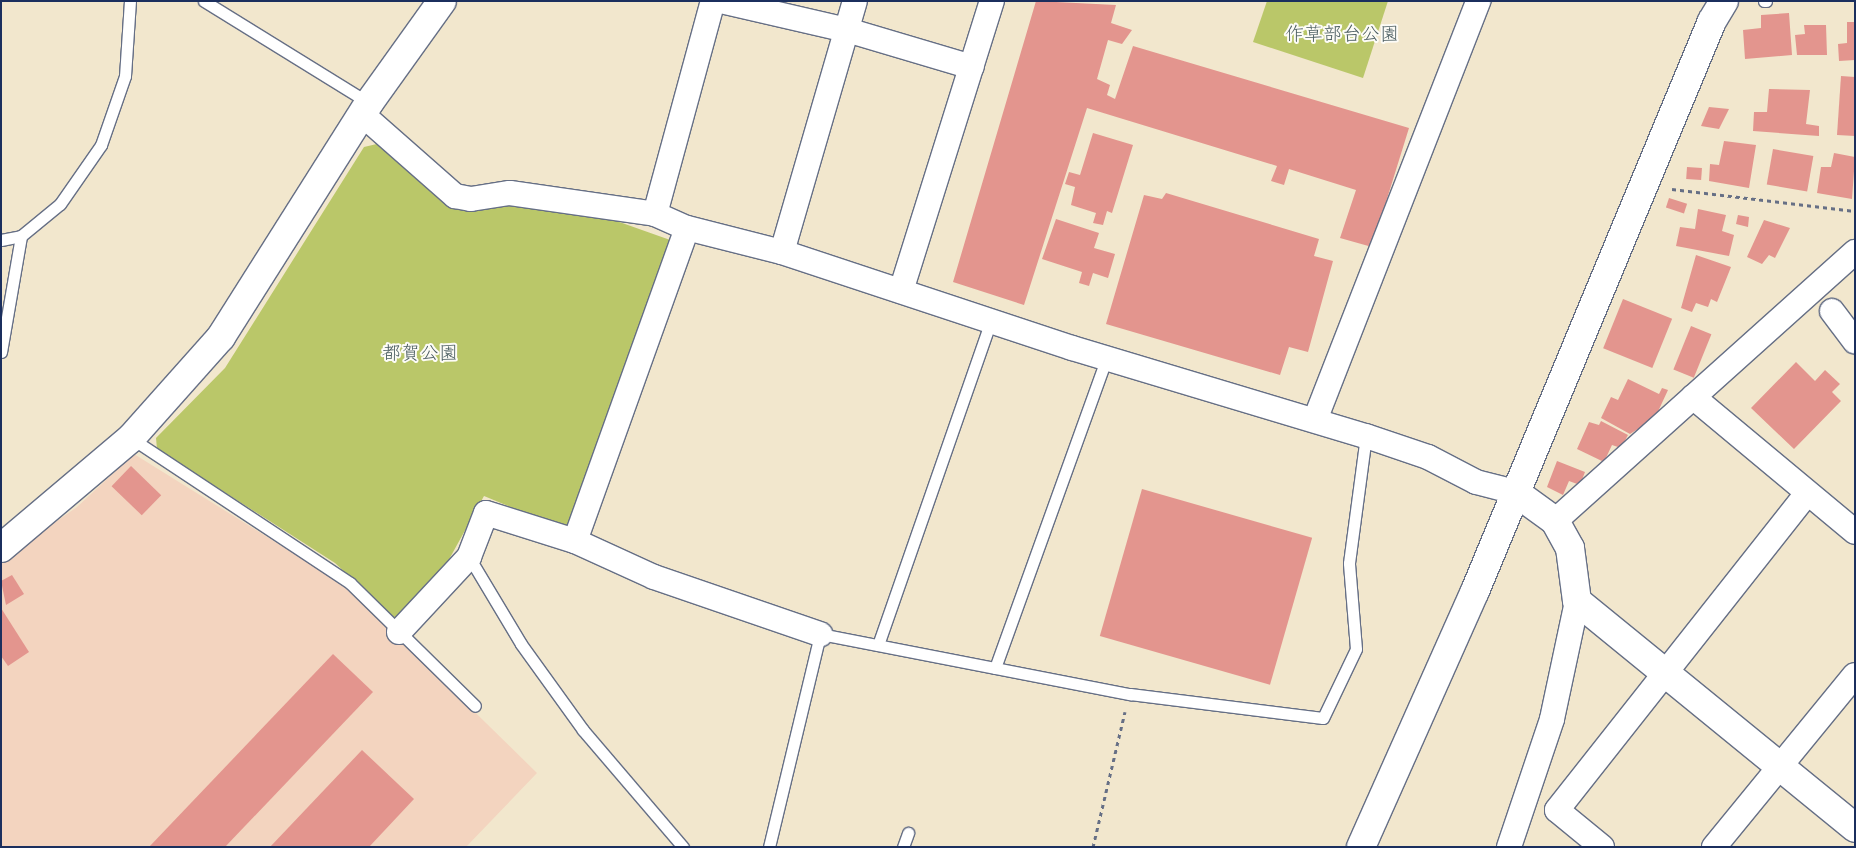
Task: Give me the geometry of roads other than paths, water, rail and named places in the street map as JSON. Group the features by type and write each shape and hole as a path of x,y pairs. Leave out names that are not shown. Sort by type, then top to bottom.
{"street":[{"path":"1,548 131,438 222,337 366,109 442,1"},
{"path":"655,214 714,1"},
{"path":"721,1 846,30 972,67"},
{"path":"782,252 855,1"},
{"path":"901,291 992,1"},
{"path":"1315,420 1478,1"},
{"path":"1361,847 1515,492 1712,21 1724,1"},
{"path":"366,109 455,196 471,199 510,193 655,214 687,228 782,252 1106,359 1366,436 1428,457 1476,482 1515,492 1555,521 1570,548 1577,601 1552,719 1509,847"},
{"path":"575,541 687,228"},
{"path":"1555,521 1855,252"},
{"path":"1832,311 1855,341"},
{"path":"1693,397 1807,494 1855,532"},
{"path":"1602,847 1557,810 1665,670 1807,494"},
{"path":"399,632 469,557 486,513 575,541 654,577 820,634"},
{"path":"1577,601 1665,670 1855,828"},
{"path":"1714,847 1855,675"}],"lane":[{"path":"1,240 20,236 60,204 101,145 125,76 130,1"},
{"path":"204,1 366,109"},
{"path":"1,352 20,236"},
{"path":"878,645 991,321"},
{"path":"995,668 1106,359"},
{"path":"769,847 820,634 1130,694 1323,718 1356,649 1349,563 1366,436"},
{"path":"131,438 350,583 476,706"},
{"path":"469,557 521,644 583,730 682,847"},
{"path":"903,847 908,833"}],"park label":[{"name":"作草部台公園","path":"1342,35"},
{"name":"都賀公園","path":"420,354"}]}
